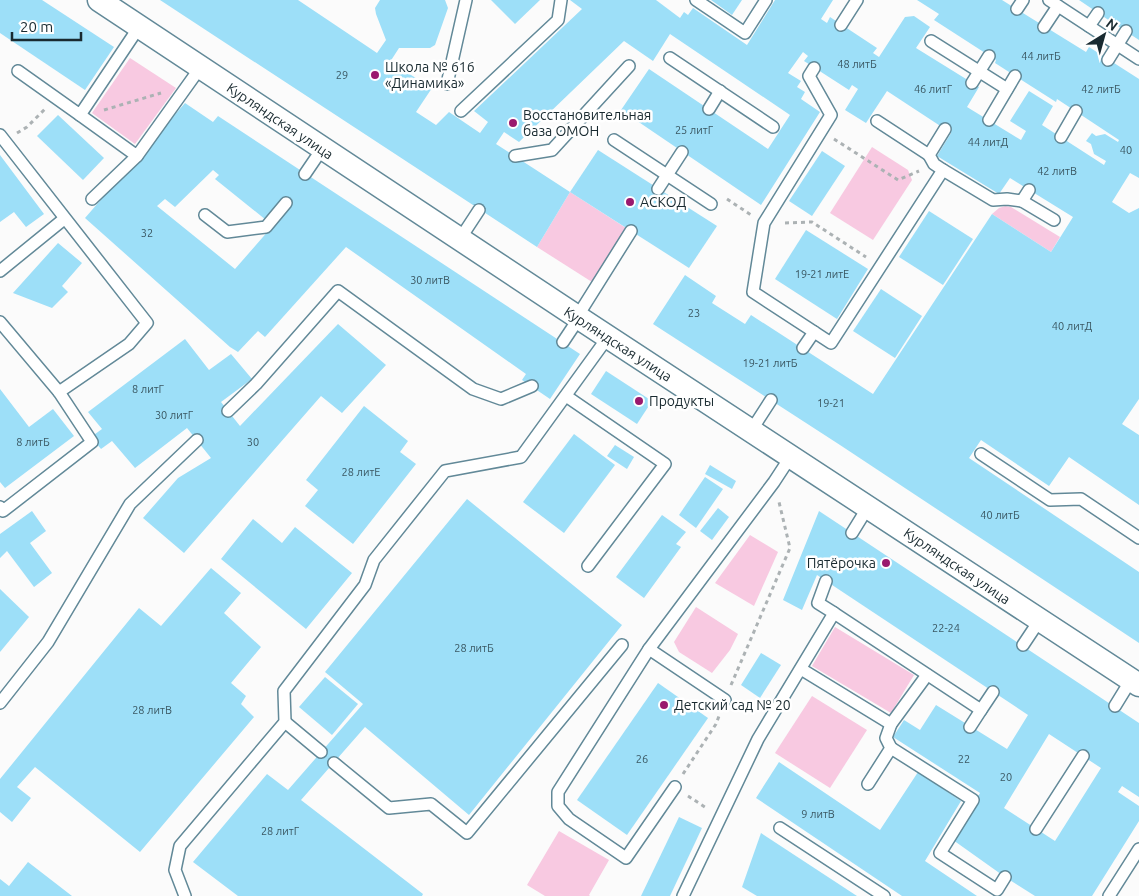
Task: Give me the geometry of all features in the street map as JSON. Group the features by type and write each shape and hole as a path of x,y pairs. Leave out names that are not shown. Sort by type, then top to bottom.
{"street":[{"name":"Курляндская улица","path":"99,0 139,27 194,76 322,148 1135,683"}],"lane":[{"path":"447,84 466,0"},
{"path":"461,111 558,20 561,0"},
{"path":"696,0 745,33 766,0"},
{"path":"841,25 857,0"},
{"path":"1044,27 1053,3 1139,59"},
{"path":"1089,26 1098,13"},
{"path":"80,115 139,27"},
{"path":"1108,60 1126,31"},
{"path":"932,41 1007,89"},
{"path":"972,83 989,56"},
{"path":"670,58 773,127"},
{"path":"515,156 552,150 629,66"},
{"path":"814,68 809,76 832,115 764,223 754,292 831,343 882,266 935,163 945,129"},
{"path":"18,71 137,156"},
{"path":"92,199 137,156 194,76"},
{"path":"989,120 1015,76"},
{"path":"709,109 720,91"},
{"path":"1061,137 1076,111"},
{"path":"877,120 935,163 957,173 993,200 1022,201 1054,220"},
{"path":"2,138 147,323 129,344 59,392"},
{"path":"614,140 711,204"},
{"path":"305,174 322,148"},
{"path":"658,189 682,152"},
{"path":"1022,201 1029,190"},
{"path":"206,215 227,232 266,227 286,203"},
{"path":"460,239 479,210"},
{"path":"0,271 64,219"},
{"path":"563,342 631,231"},
{"path":"228,411 256,384 338,291 473,389 501,399 532,386"},
{"path":"0,322 59,392 92,442 3,511 0,507"},
{"path":"803,348 814,332"},
{"path":"185,896 175,870 180,846 285,722 284,692 365,585 374,560 445,471 521,457 608,337"},
{"path":"566,396 665,464 588,566"},
{"path":"752,430 771,400"},
{"path":"0,703 48,642 130,504 197,440"},
{"path":"981,454 1050,500 1081,500 1139,538"},
{"path":"674,787 626,858 568,820 558,806 558,792 649,649 774,482 791,456"},
{"path":"852,533 868,507"},
{"path":"826,581 818,603 981,710"},
{"path":"683,896 758,739 834,614"},
{"path":"1023,645 1039,621"},
{"path":"334,763 390,808 431,804 467,833 622,645"},
{"path":"649,649 725,700"},
{"path":"801,669 891,724"},
{"path":"927,676 891,724 886,738 890,748 939,772 973,800 940,853 997,890 1005,877"},
{"path":"1115,706 1135,683"},
{"path":"970,726 993,692"},
{"path":"285,722 321,752"},
{"path":"868,784 890,748"},
{"path":"1036,829 1082,756"},
{"path":"780,828 884,896"},
{"path":"1109,896 1139,849"}],"path":[{"path":"80,115 92,113 194,76"},
{"path":"2,138 26,127 44,110 61,103"},
{"path":"821,131 898,180 935,163"},
{"path":"711,204 721,195 764,223 812,222 882,266"},
{"path":"674,787 716,724 790,548 774,482"}],"shaded area":[{"path":"130,58 176,88 135,144 92,113"},
{"path":"872,147 908,170 912,180 873,240 830,213"},
{"path":"570,192 626,228 592,282 537,247"},
{"path":"1005,206 1011,207 1060,237 1051,252 992,214"},
{"path":"750,535 778,552 754,606 715,583"},
{"path":"696,607 738,634 730,650 712,673 679,652 674,642"},
{"path":"835,627 914,675 891,713 812,666"},
{"path":"812,696 867,730 830,788 775,753"},
{"path":"559,831 609,860 590,896 545,896 527,885"}],"building":[{"path":"0,0 42,0 114,47 85,90 0,33"},
{"path":"160,0 298,0 377,53 386,40 375,8 380,0 445,0 448,8 435,45 430,48 399,48 390,62 432,88 416,112 436,125 449,112 480,133 488,122 474,111 582,9 570,0 656,0 680,18 684,12 688,15 693,8 747,45 775,0 833,0 821,19 827,23 830,17 877,48 873,53 879,57 905,17 914,16 930,27 916,48 979,87 967,107 1021,140 1026,131 1010,121 1029,91 1053,106 1042,125 1104,165 1106,161 1094,154 1091,144 1086,141 1092,133 1096,136 1105,134 1118,142 1119,140 1057,99 1056,102 995,63 996,60 934,20 939,14 917,0 1002,0 1086,52 1089,47 1139,79 1139,178 1130,173 1112,202 1129,213 1139,208 1139,399 1122,424 1139,435 1139,505 1069,457 1049,486 981,440 969,458 1139,572 1139,643 653,324 685,275 716,296 712,303 745,324 751,315 873,394 992,214 1051,252 1073,217 1010,178 999,194 937,156 951,133 887,91 866,123 845,110 858,89 852,85 849,90 804,61 808,56 803,52 788,73 801,81 797,87 805,92 801,99 820,112 761,205 621,110 649,69 768,149 790,115 670,34 653,61 624,41 519,142 504,132 496,144 570,192 537,247"},
{"path":"491,0 540,0 515,24"},
{"path":"711,0 742,0 732,15"},
{"path":"1079,0 1139,0 1139,40 1107,19"},
{"path":"185,103 213,122 218,116 580,354 550,399 522,380 526,374 346,247 265,337 258,331 238,352 230,347 85,218","holes":["213,170 219,175 215,179 266,220 290,206 235,269 157,206 165,199 175,207"]},
{"path":"58,115 104,158 83,180 37,136"},
{"path":"598,150 717,226 689,268 570,192"},
{"path":"822,151 845,166 812,216 789,201"},
{"path":"0,155 44,214 26,227 14,212 0,222"},
{"path":"929,211 973,239 943,285 899,257"},
{"path":"806,230 868,269 837,319 775,279"},
{"path":"58,243 82,263 62,286 68,292 52,308 13,293"},
{"path":"881,289 922,316 895,358 853,331"},
{"path":"338,324 386,365 342,413 321,396 184,553 143,518 178,478 211,458 187,428 135,468 112,441 101,449 91,437 102,429 88,412 185,339 209,370 231,354 252,379 221,402 240,426"},
{"path":"606,371 652,401 637,424 591,394"},
{"path":"0,389 29,427 53,409 74,436 5,488 0,482"},
{"path":"364,406 408,441 400,452 416,464 353,544 305,506 318,490 306,480"},
{"path":"574,434 615,465 564,533 523,502"},
{"path":"615,445 634,457 627,469 607,456"},
{"path":"710,465 736,481 732,489 705,474"},
{"path":"705,477 723,489 696,528 679,515"},
{"path":"467,499 622,625 469,815 365,727 301,800 423,894 422,896 238,896 193,862 267,774 288,790 363,704 325,672"},
{"path":"718,508 729,517 712,540 700,531"},
{"path":"32,511 46,531 30,543 52,573 34,587 7,551 0,558 0,534"},
{"path":"819,511 1139,723 1139,797 1122,786 1118,792 1139,806 1139,821 1092,896 1035,896 953,840 980,793 893,737 904,720 920,730 936,705 1007,749 1028,715 817,575 802,610 783,600","holes":["1049,734 1101,768 1055,841 1004,808"]},
{"path":"662,515 686,532 676,544 681,547 644,598 616,577"},
{"path":"253,519 282,543 295,527 352,573 306,629 221,559"},
{"path":"211,568 241,593 224,613 261,647 231,683 246,696 241,704 254,717 140,852 35,767 17,787 31,798 12,822 0,812 0,779 139,608 161,626"},
{"path":"0,589 29,617 0,652"},
{"path":"761,653 781,665 760,698 741,685"},
{"path":"325,677 358,704 332,735 299,707"},
{"path":"658,683 708,718 627,835 577,800"},
{"path":"779,762 880,830 918,772 961,801 925,861 977,896 902,896 756,798"},
{"path":"679,817 702,828 670,896 641,896"},
{"path":"761,833 857,896 757,896 742,887"},
{"path":"28,862 72,896 0,896 0,879 9,886"}],"place":[{"name":"Школа № 616 «Динамика»","path":"375,75"},
{"name":"Восстановительная база ОМОН","path":"513,123"},
{"name":"АСКОД","path":"630,202"},
{"name":"Продукты","path":"639,401"},
{"name":"Пятёрочка","path":"886,563"},
{"name":"Детский сад № 20","path":"664,705"}]}
